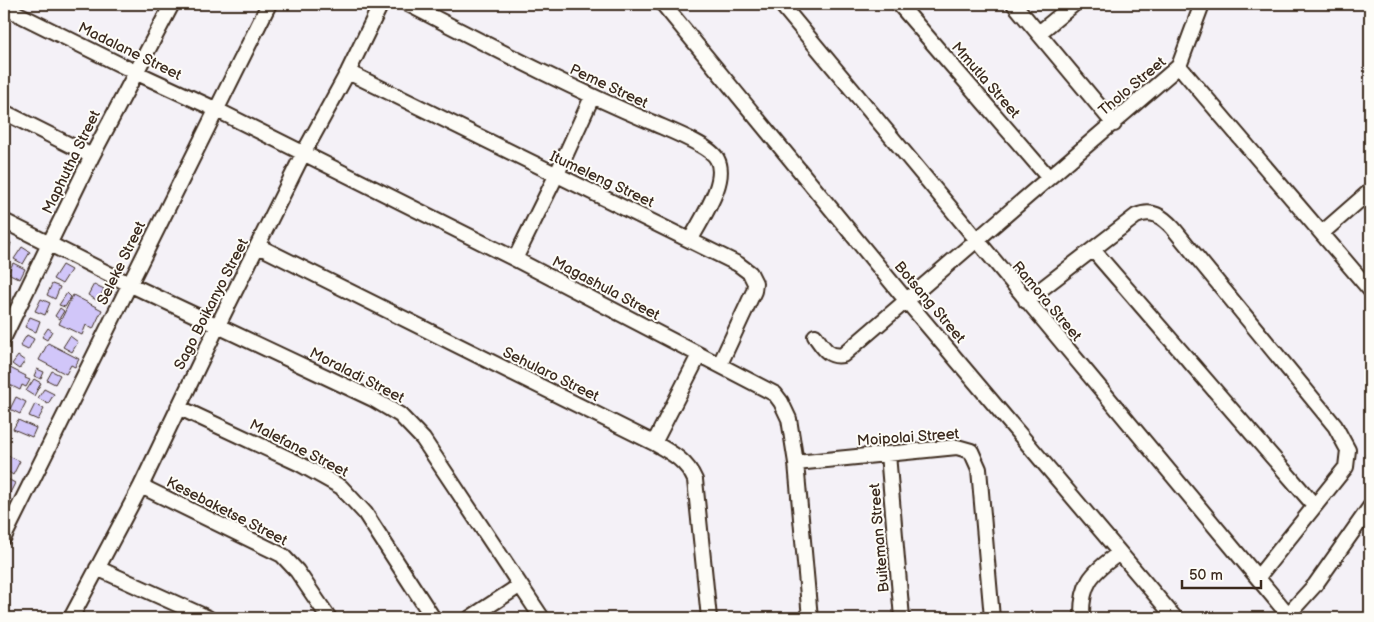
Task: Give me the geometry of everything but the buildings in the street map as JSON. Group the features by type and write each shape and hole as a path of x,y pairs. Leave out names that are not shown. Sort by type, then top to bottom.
{"street":[{"name":"Maphutha Street","path":"5,330 135,72 172,4"},
{"name":"Seleke Street","path":"4,537 215,109 269,4"},
{"name":"Sago Boikanyo Street","path":"71,618 141,486 303,154 348,72 381,4"},
{"name":"Peme Street","path":"408,4 592,97 682,136 713,153 717,158 720,172 719,183 690,239"},
{"name":"Botsang Street","path":"663,4 906,300 1118,554 1175,618"},
{"name":"Ramora Street","path":"781,4 976,241 1258,577 1288,617"},
{"name":"Mmutla Street","path":"899,4 1049,178"},
{"path":"1014,4 1114,124"},
{"path":"1039,34 1074,4"},
{"path":"1179,66 1202,4"},
{"name":"Madalane Street","path":"4,7 135,72 215,109"},
{"name":"Tholo Street","path":"815,336 829,354 836,357 843,355 1114,124 1179,66 1370,290"},
{"name":"Itumeleng Street","path":"348,72 556,176 690,239 746,269 755,283 750,300 720,364"},
{"path":"515,259 592,97"},
{"name":"Magashula Street","path":"215,109 515,259 766,388 781,402 789,419 796,463 810,618"},
{"path":"4,112 92,156"},
{"path":"1322,233 1370,191"},
{"path":"1026,301 1094,251 1140,214 1158,214 1173,228 1344,439 1348,450 1346,467 1258,577"},
{"name":"Moraladi Street","path":"4,220 129,284 381,403 409,422 438,460 519,586 542,618"},
{"name":"Sehularo Street","path":"258,246 654,443 688,465 695,480 710,618"},
{"path":"1094,251 1314,505"},
{"path":"654,443 699,355"},
{"name":"Malefane Street","path":"178,407 298,463 341,487 365,513 433,618"},
{"name":"Moipolai Street","path":"796,463 957,448 965,448 974,453 979,470 992,618"},
{"name":"Buiteman Street","path":"888,454 902,618"},
{"name":"Kesebaketse Street","path":"141,486 282,556 297,571 329,618"},
{"path":"1288,617 1315,585 1370,507"},
{"path":"1082,618 1083,592 1087,582 1099,567 1118,554"},
{"path":"97,568 208,618"},
{"path":"470,618 519,586"}]}
